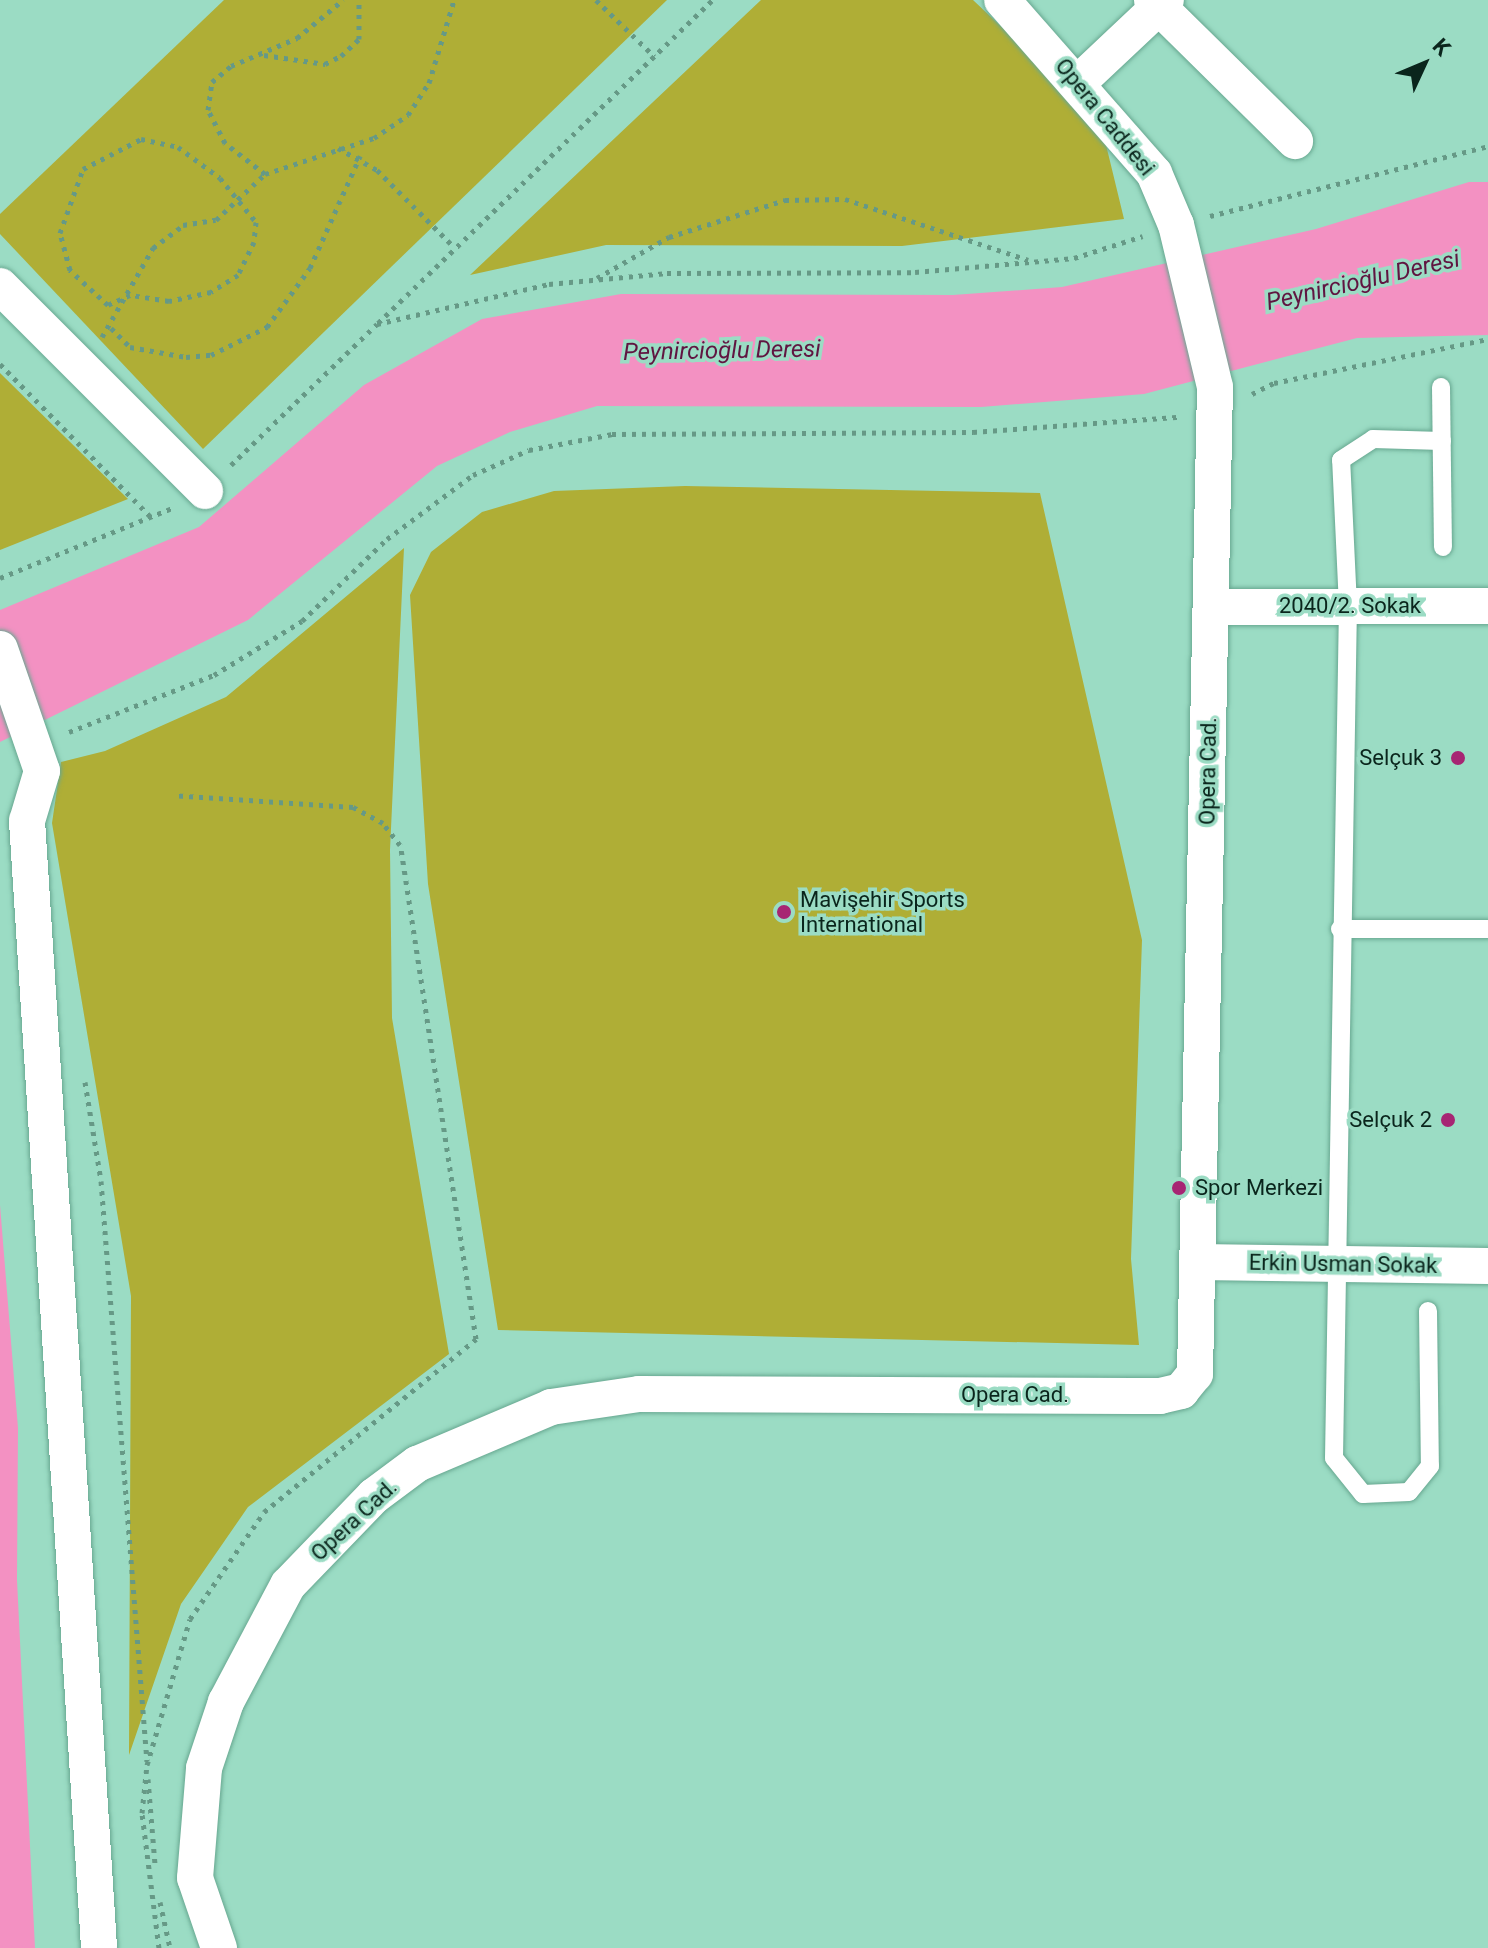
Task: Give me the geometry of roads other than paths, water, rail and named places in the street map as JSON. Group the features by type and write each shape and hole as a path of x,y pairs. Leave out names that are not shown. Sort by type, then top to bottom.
{"street":[{"name":"Opera Caddesi","path":"1002,0 1080,81 1154,173 1179,237 1214,401"},
{"path":"1080,81 1159,2 1295,141"},
{"path":"0,286 205,491"},
{"name":"Opera Cad.","path":"219,1948 195,1878 204,1768 258,1633 329,1540 417,1464 551,1407 639,1394 1170,1395 1188,1384 1197,1364 1214,401"},
{"name":"2040/2. Sokak","path":"1211,607 1488,606"},
{"path":"0,649 34,737 42,771 27,821 99,1948"},
{"name":"Erkin Usman Sokak","path":"1198,1262 1488,1266"},
{"path":"195,1878 202,1948"}],"lane":[{"path":"1441,387 1443,547"},
{"path":"1428,1311 1430,1466 1409,1492 1363,1494 1334,1458 1332,1264 1348,606 1341,460 1373,439 1442,441"},
{"path":"1340,929 1488,929"}],"water":[{"name":"Peynircioğlu Deresi","path":"1469,182 1488,182 1488,335 1357,338 1144,394 981,407 597,406 510,432 437,466 248,620 0,742 0,610 199,527 364,385 482,319 621,294 953,295 1062,287 1316,229"},
{"path":"0,1205 18,1428 17,1580 35,1948 0,1948"}],"place":[{"name":"Selçuk 3","path":"1458,758"},
{"name":"Mavişehir Sports International","path":"784,912"},
{"name":"Selçuk 2","path":"1448,1120"},
{"name":"Spor Merkezi","path":"1179,1188"}]}
